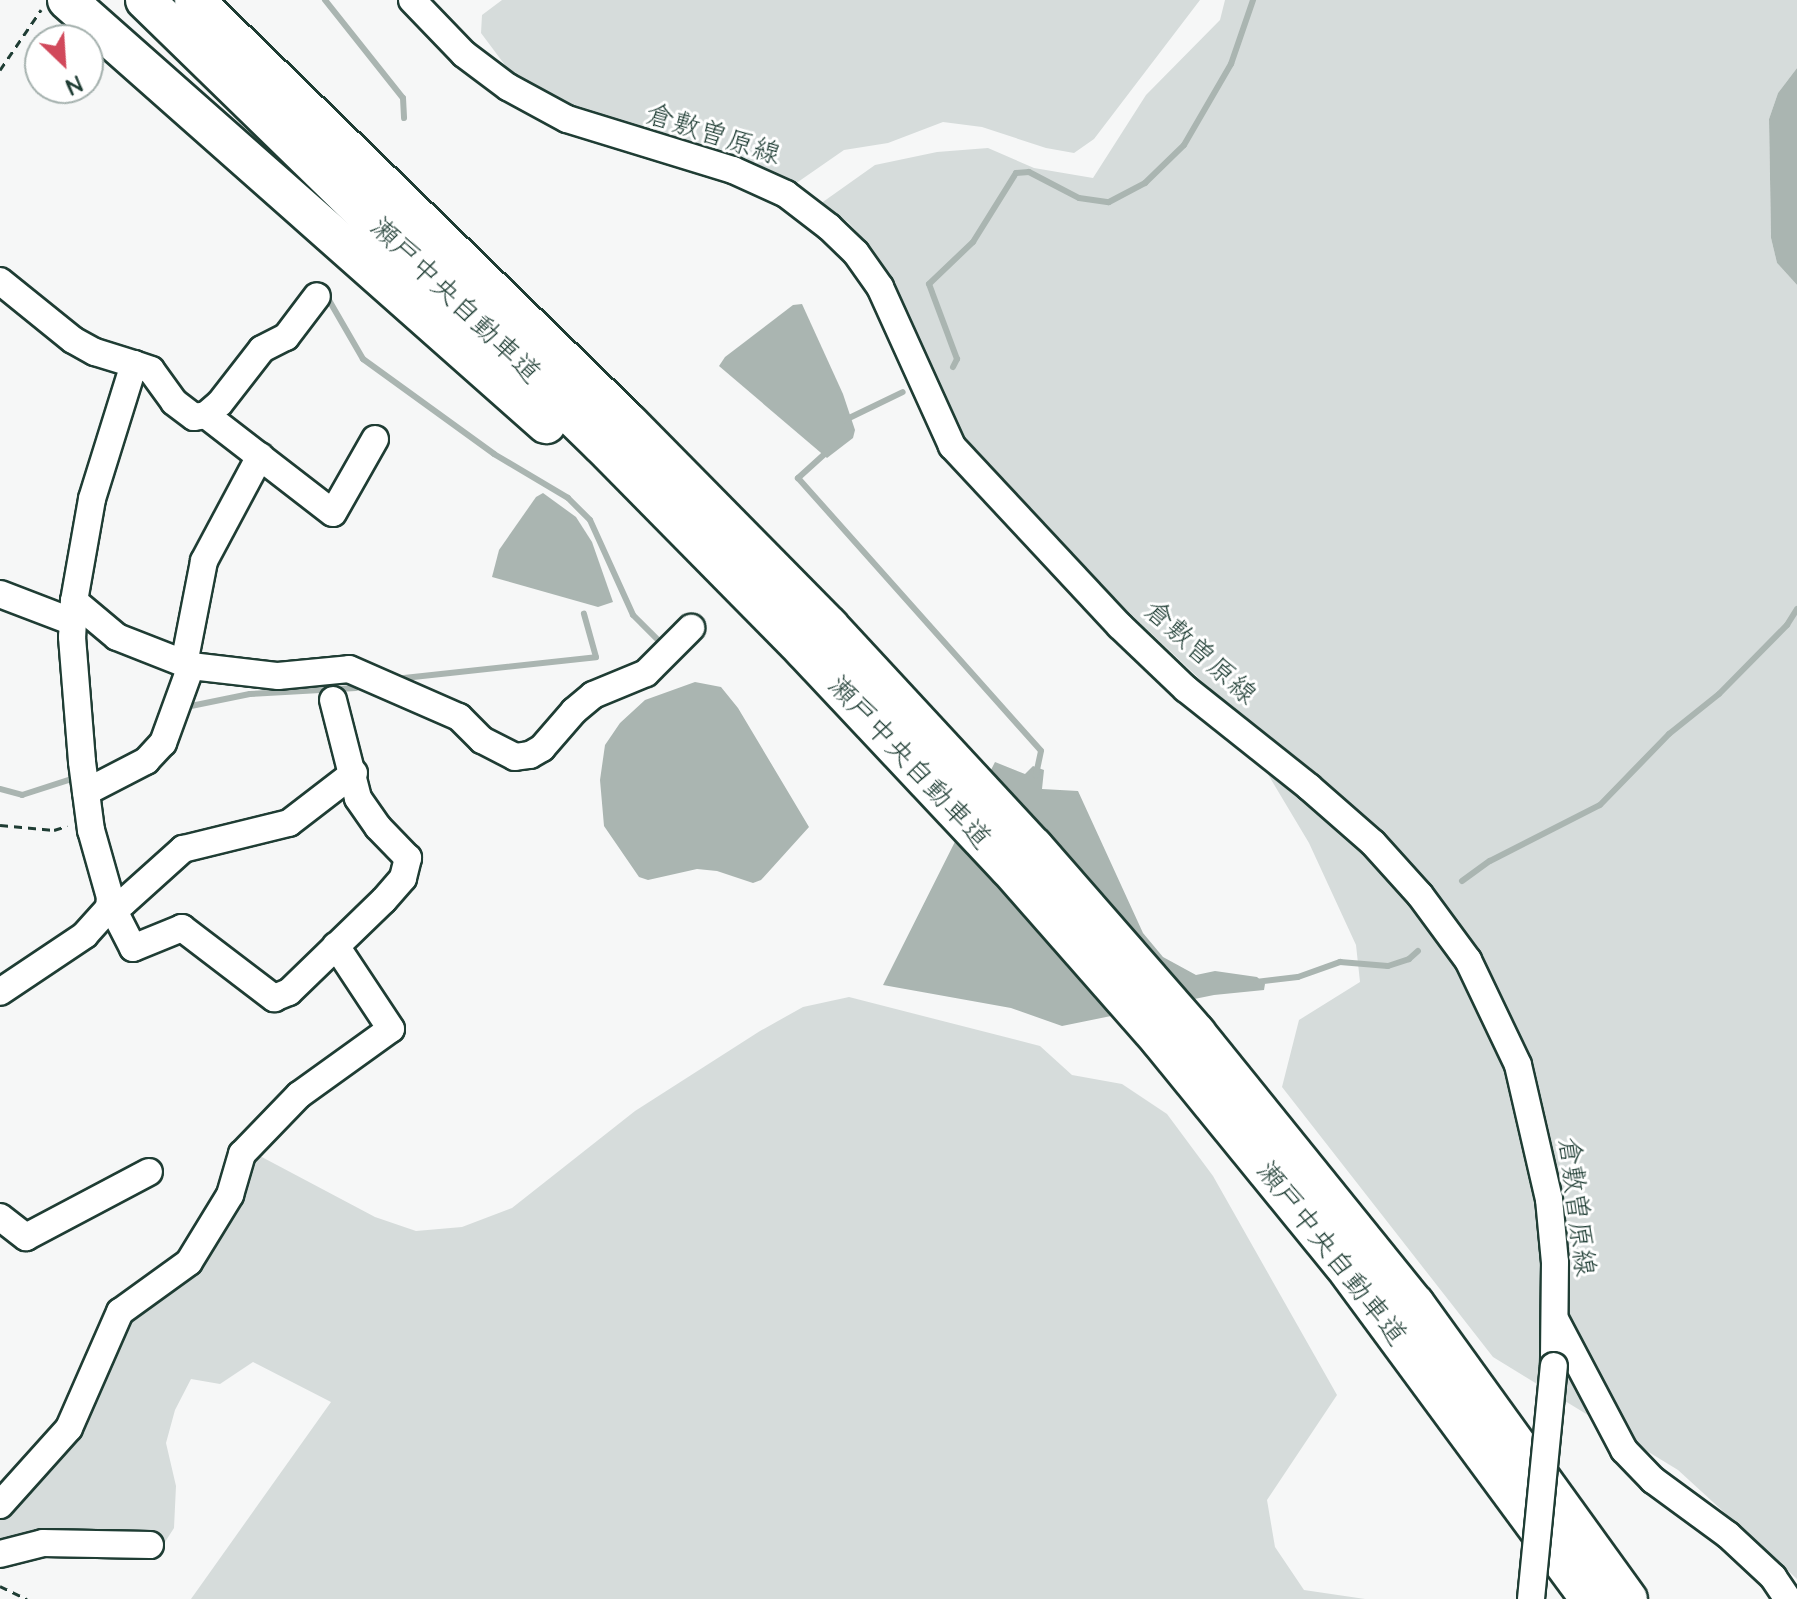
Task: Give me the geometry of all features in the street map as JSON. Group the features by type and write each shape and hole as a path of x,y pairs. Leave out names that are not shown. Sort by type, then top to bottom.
{"highway":[{"path":"67,0 804,650"},
{"name":"瀬戸中央自動車道","path":"145,0 602,445 804,650 1034,847 1196,1033 1415,1304 1628,1599"},
{"name":"瀬戸中央自動車道","path":"194,0 630,424 829,626 921,750 1343,1264 1590,1599"}],"street":[{"name":"倉敷曽原線","path":"412,0 464,54 508,87 567,119 733,170 786,194 829,227 856,253 880,287 952,446 1131,636 1186,689 1373,843 1420,895 1468,960 1518,1065 1549,1199 1555,1262 1554,1366 1531,1599"},
{"path":"0,281 73,340 95,352 151,370 160,387 194,417 206,415 220,403 262,349 286,337 317,296"},
{"path":"134,364 92,499 73,611 87,799 111,907 133,948 172,930 190,930 213,952 274,998 289,992 403,878 408,858 358,798 333,700"},
{"path":"206,415 333,513 375,439"},
{"path":"87,799 146,761 164,741 188,665 204,561 260,456"},
{"path":"0,594 73,611 117,637 188,665 278,676 349,669 459,717 482,740 515,757 530,755 542,748 574,711 593,695 646,673 691,628"},
{"path":"0,992 85,935 111,907 123,903 183,849 289,823 354,773"},
{"path":"0,1505 69,1428 120,1312 189,1262 230,1195 242,1154 299,1095 391,1029 336,946"},
{"path":"0,1217 26,1237 149,1172"},
{"path":"1555,1319 1624,1450 1653,1480 1728,1535 1773,1577 1788,1599"},
{"path":"0,1554 43,1543 150,1545"}],"path":[{"path":"0,70 47,0"},
{"path":"0,825 54,830 87,799"},
{"path":"0,1586 27,1599"}],"shaded area":[{"path":"502,0 1200,0 1094,139 1074,153 1046,148 982,127 943,122 888,143 844,150 795,184 702,150 610,128 511,73 481,33 482,15"},
{"path":"1225,0 1797,0 1797,68 1778,93 1769,119 1771,238 1777,263 1797,285 1797,1579 1678,1470 1493,1357 1282,1087 1299,1020 1360,982 1356,945 1309,843 1226,704 1095,580 963,435 892,278 872,248 848,222 820,204 875,165 937,152 988,148 1034,168 1093,178 1146,95 1220,20"},
{"path":"1797,68 1797,285 1777,263 1771,238 1769,119 1778,93"},
{"path":"802,304 843,394 855,430 853,438 827,458 719,366 725,357 793,305"},
{"path":"543,493 576,517 592,542 613,602 598,607 492,577 499,550 536,497"},
{"path":"695,682 721,687 738,708 809,827 761,880 753,883 717,871 697,869 648,880 639,877 604,826 600,780 605,745 620,723 645,700"},
{"path":"995,762 1025,774 1033,766 1044,770 1042,789 1078,791 1143,933 1163,957 1196,975 1215,971 1257,977 1265,984 1264,990 1214,995 1062,1026 1011,1008 883,985"},
{"path":"849,997 1040,1046 1072,1075 1122,1084 1167,1114 1213,1176 1337,1395 1267,1500 1275,1547 1304,1590 1365,1599 191,1599 331,1402 253,1362 220,1384 191,1379 175,1410 166,1443 176,1486 174,1528 165,1542 113,1535 0,1545 0,1519 75,1435 126,1322 241,1202 258,1155 375,1217 416,1231 462,1227 512,1208 635,1111 760,1031 803,1007"}],"waterway":[{"path":"325,0 403,98 404,118"},
{"path":"953,367 957,359 929,284 973,242 1016,173 1029,172 1079,198 1109,202 1145,183 1184,145 1231,64 1253,0"},
{"path":"326,295 363,359 494,454 568,498 590,520 633,615 659,641"},
{"path":"845,420 903,392"},
{"path":"829,450 798,478 1041,751 1036,775"},
{"path":"1462,881 1490,861 1600,805 1669,734 1719,694 1787,625 1797,609"},
{"path":"404,678 596,657 584,614"},
{"path":"186,707 250,694 356,688"},
{"path":"0,789 22,795 78,777"},
{"path":"1256,982 1298,977 1340,962 1388,966 1409,959 1418,951"}]}
